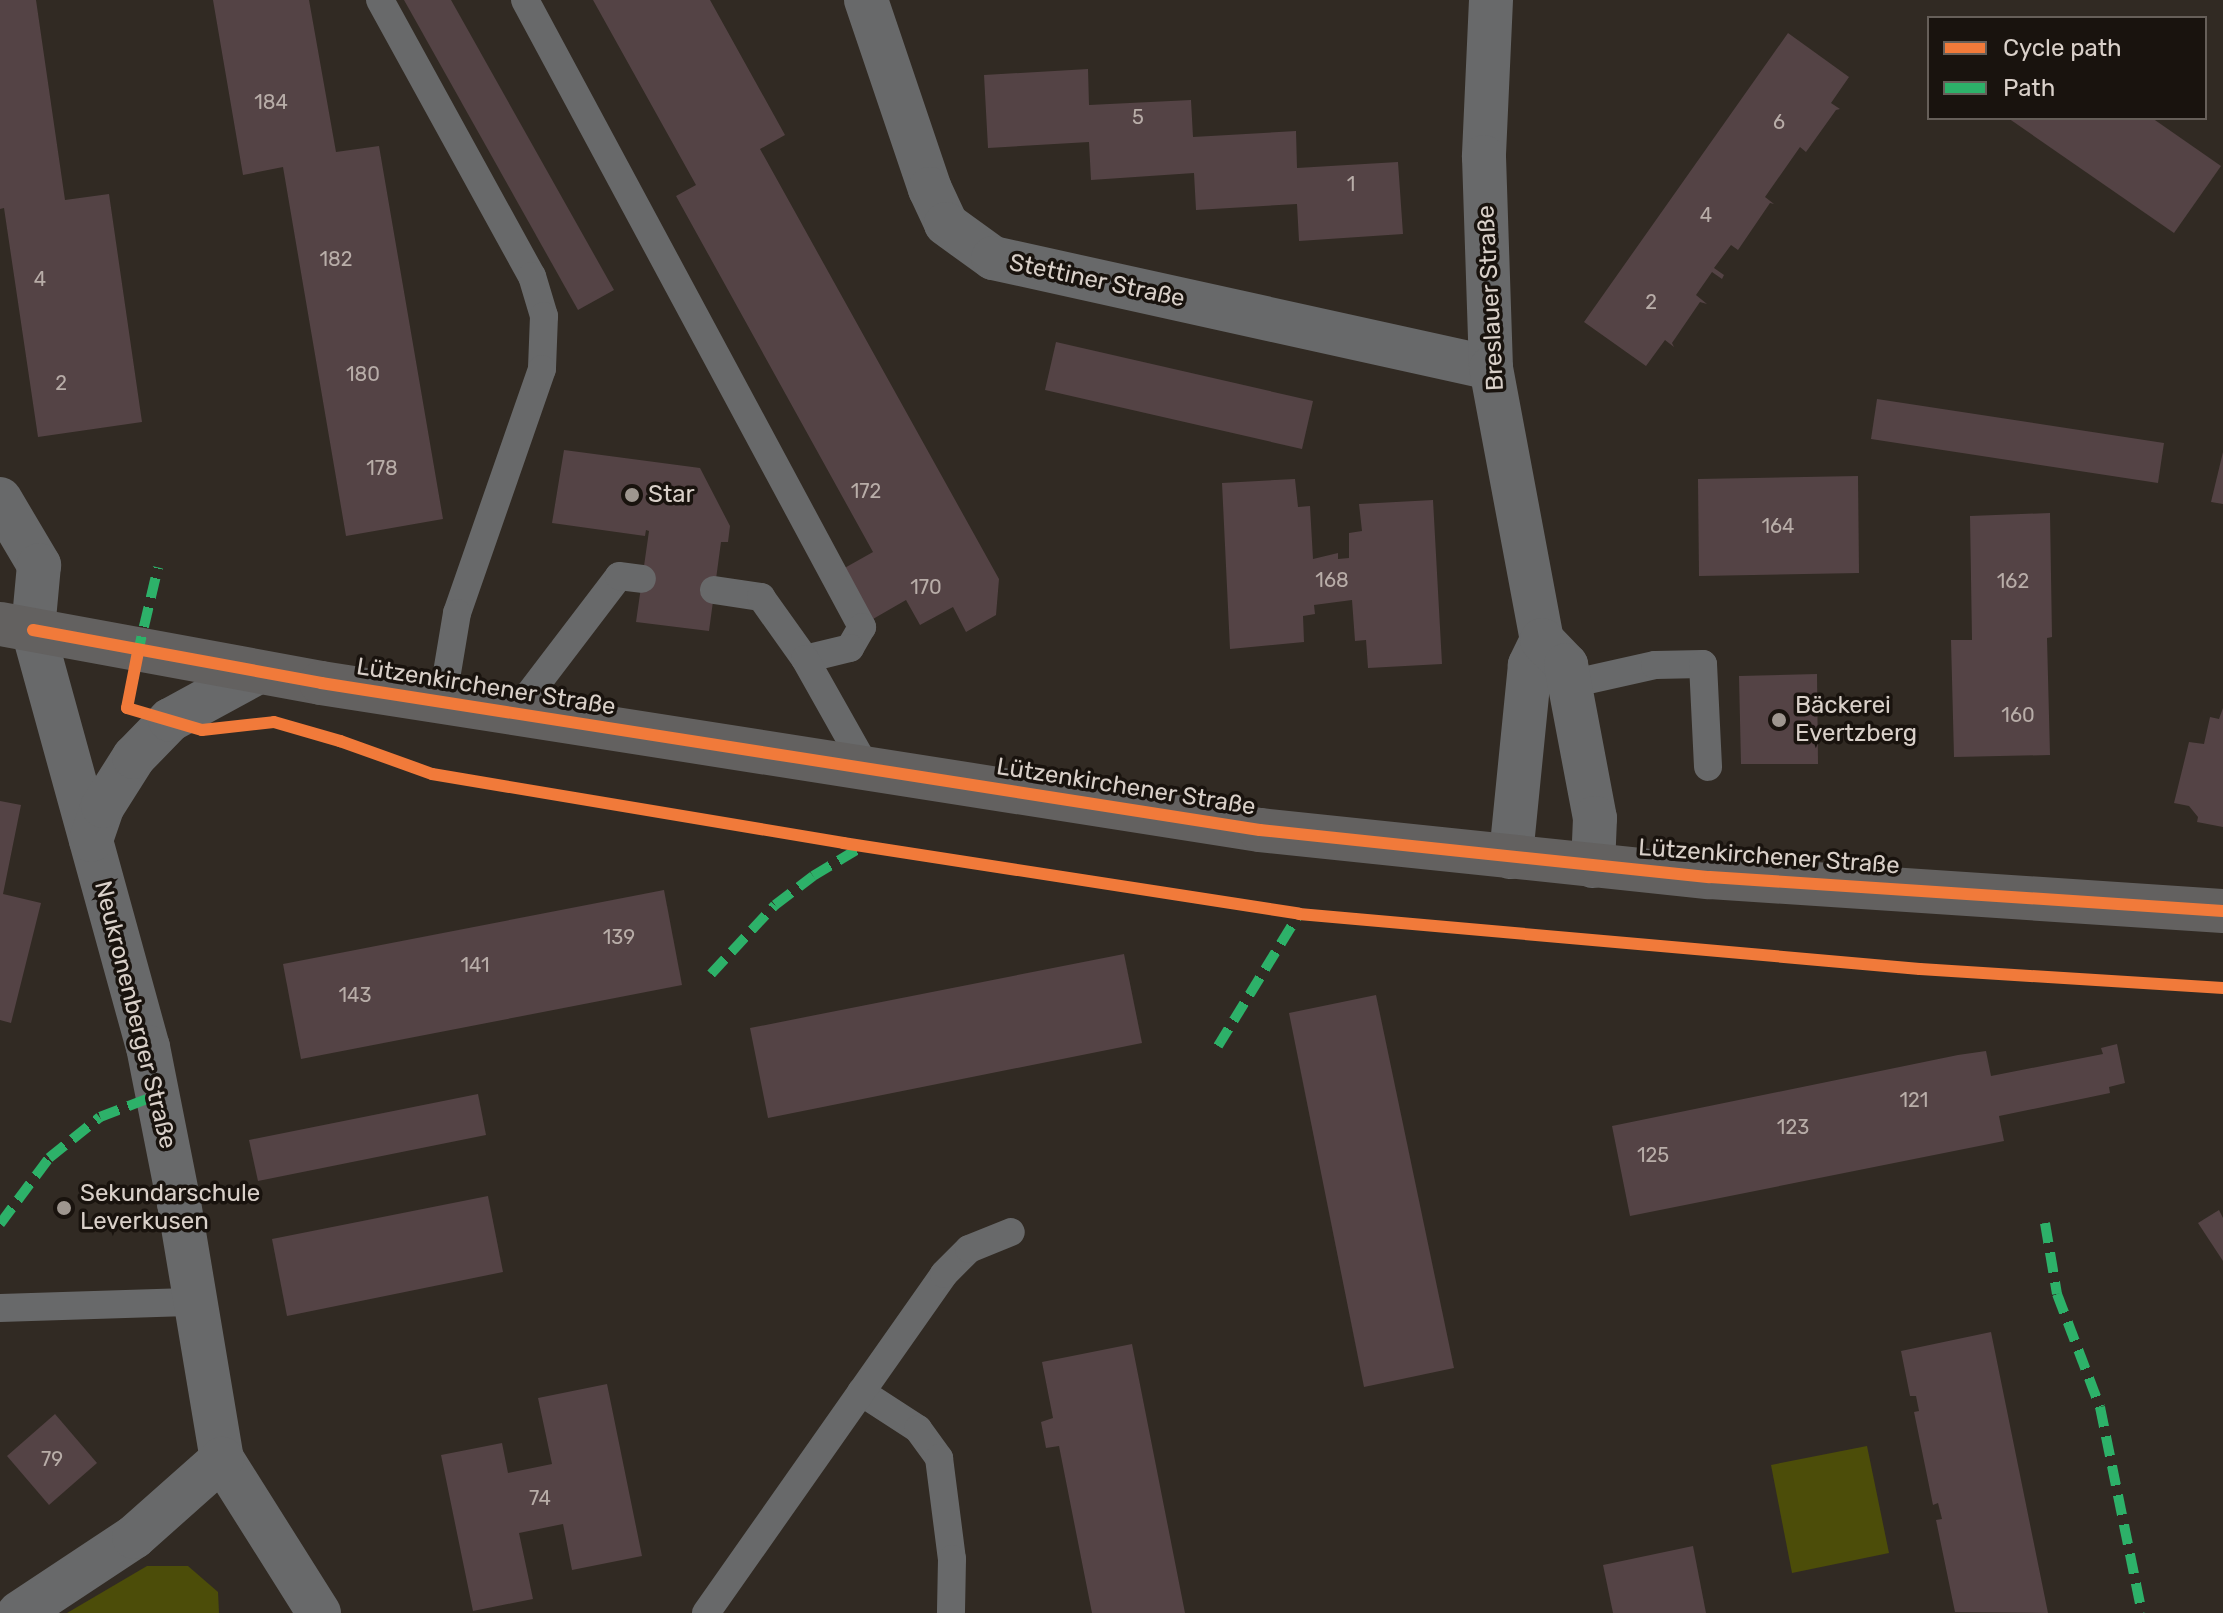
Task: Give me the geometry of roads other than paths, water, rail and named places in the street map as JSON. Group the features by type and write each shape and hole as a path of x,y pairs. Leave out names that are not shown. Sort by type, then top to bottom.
{"main road":[{"name":"Lützenkirchener Straße","path":"16,627 442,703 1260,830 1593,866 2223,911"}],"street":[{"name":"Stettiner Straße","path":"866,0 930,189 946,224 993,258 1491,368"},
{"name":"Breslauer Straße","path":"1491,0 1484,157 1491,368 1542,640 1566,665 1570,684 1595,818 1593,866"},
{"path":"0,499 39,565 16,627"},
{"name":"Neukronenberger Straße","path":"16,627 91,840 148,1047 222,1459"},
{"path":"1511,857 1530,665 1542,640"},
{"path":"91,840 103,806 134,757 170,720 258,672"},
{"path":"19,1613 134,1537 222,1459 319,1613"}],"lane":[{"path":"380,0 532,276 544,316 542,369 457,613 442,703"},
{"path":"525,0 862,627 850,648 805,659"},
{"path":"514,714 619,576 642,579"},
{"path":"714,590 761,597 805,659 868,771"},
{"path":"1570,684 1655,665 1703,664 1708,767"},
{"path":"706,1613 944,1274 969,1249 1011,1232"},
{"path":"0,1308 196,1302"},
{"path":"861,1392 918,1429 939,1458 952,1559 951,1613"}],"place":[{"name":"Star","path":"632,495"},
{"name":"Bäckerei Evertzberg","path":"1779,720"},
{"name":"Sekundarschule Leverkusen","path":"64,1208"}]}
